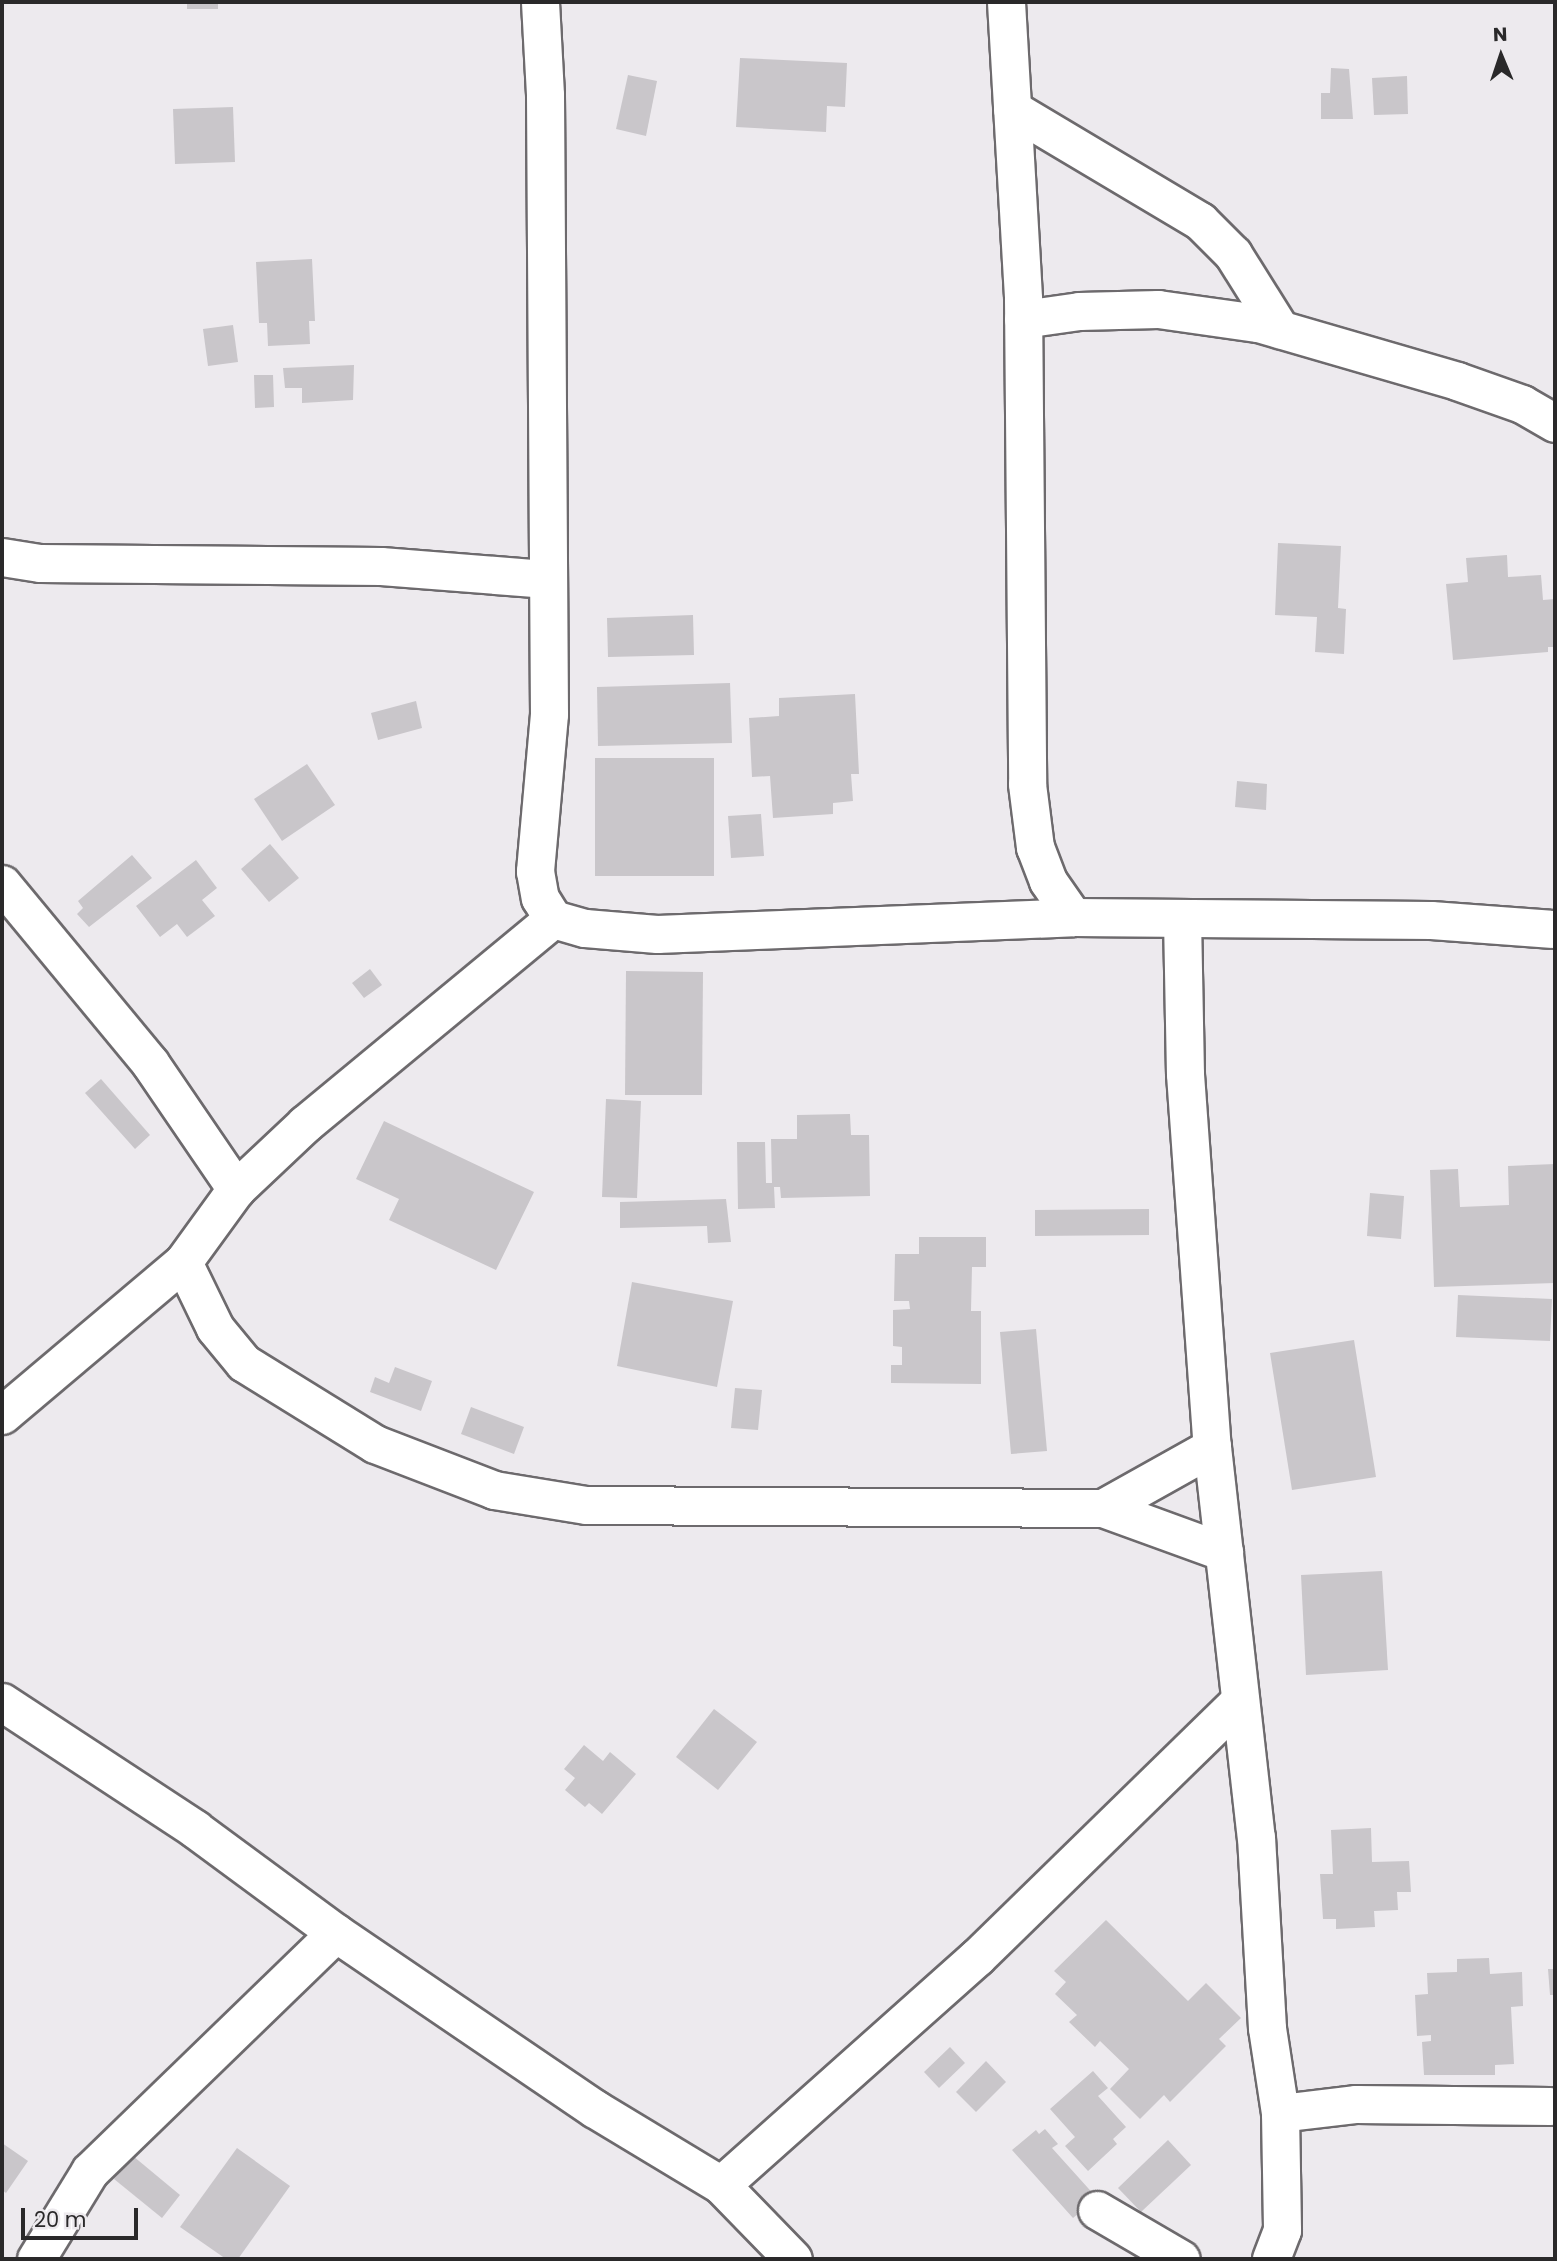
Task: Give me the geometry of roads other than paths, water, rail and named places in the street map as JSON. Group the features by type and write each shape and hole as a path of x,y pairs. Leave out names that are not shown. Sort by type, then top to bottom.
{"street":[{"path":"541,2 545,95 549,714 536,871 540,898 553,919 585,928 657,934 1073,917 1431,920 1555,929"},
{"path":"1006,2 1023,319 1027,784 1035,847 1048,881 1073,917"},
{"path":"1012,109 1200,221 1233,254 1280,329"},
{"path":"1023,319 1079,311 1158,309 1280,329 1470,386 1522,404 1555,423"},
{"path":"2,557 40,563 381,566 547,579"},
{"path":"2,884 150,1063 236,1189"},
{"path":"1182,918 1185,1074 1212,1447 1238,1702 1256,1837 1268,2028 1280,2113 1282,2230 1271,2259"},
{"path":"2,1415 183,1262 236,1189 305,1124 553,919"},
{"path":"183,1262 215,1328 244,1363 375,1444 494,1490 586,1506 1103,1508 1224,1552"},
{"path":"1103,1508 1212,1447"},
{"path":"2,1702 195,1829 335,1933 595,2109 721,2185 793,2259"},
{"path":"721,2185 978,1957 1238,1702"},
{"path":"36,2259 90,2171 335,1933"},
{"path":"1280,2113 1356,2104 1550,2106"},
{"path":"1097,2210 1181,2259"}]}
